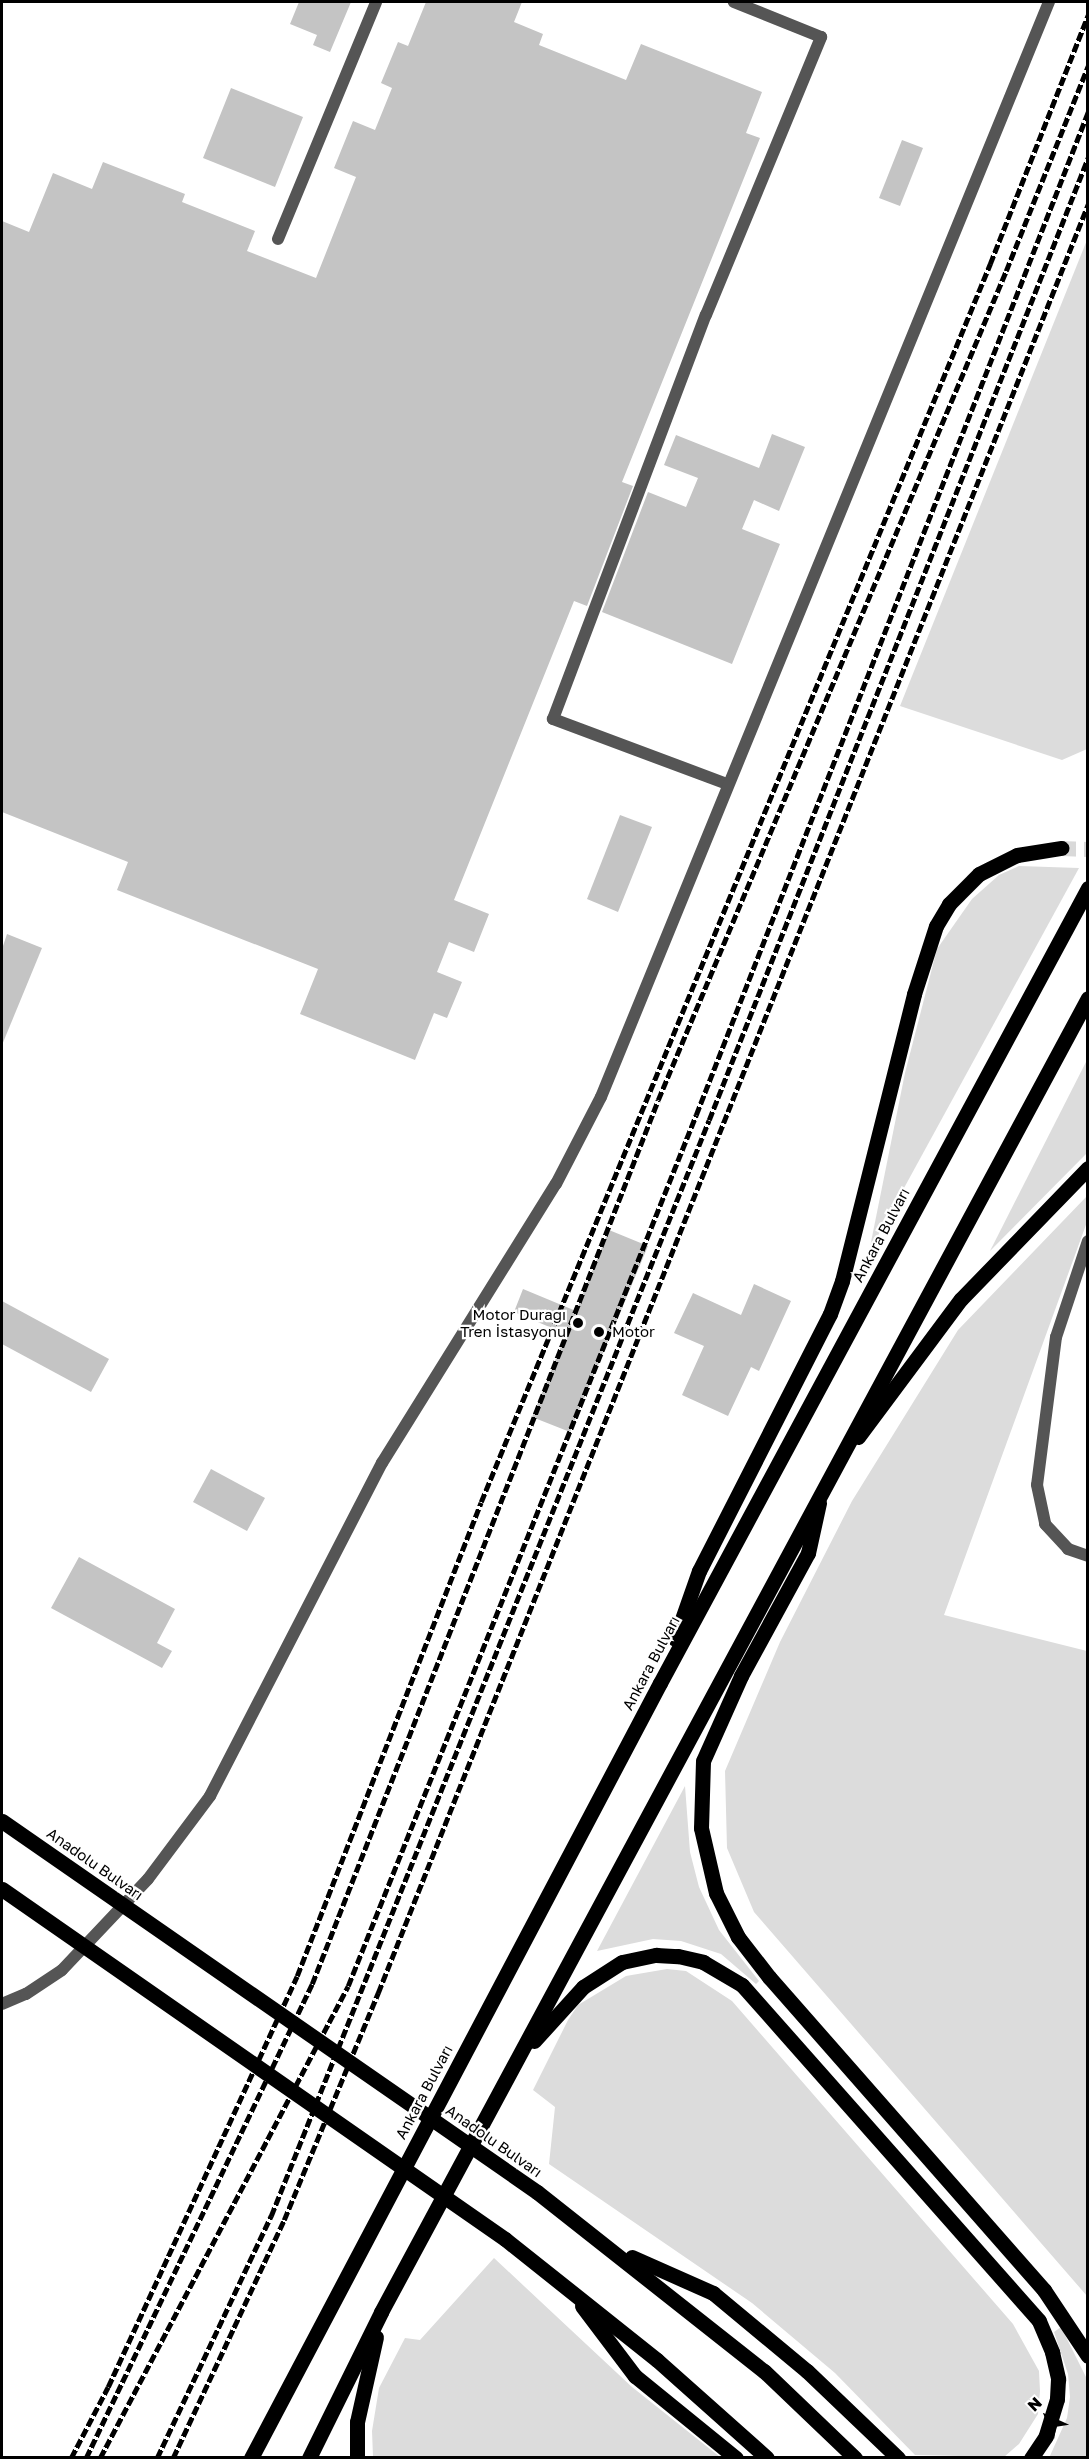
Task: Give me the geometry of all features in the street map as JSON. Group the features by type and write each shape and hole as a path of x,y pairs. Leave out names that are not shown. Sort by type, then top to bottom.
{"main road":[{"path":"660,1683 699,1571 834,1303 914,994 936,926 949,904 979,874 1017,855 1060,848"},
{"name":"Ankara Bulvarı","path":"252,2457 660,1683 1088,888"},
{"path":"309,2457 381,2312 519,2059 823,1485 1088,998"},
{"path":"1088,1168 961,1299 823,1485 808,1553 741,1676 703,1761 701,1828 710,1872 738,1937 762,1969 1044,2290 1088,2356"},
{"name":"Anadolu Bulvarı","path":"2,1821 537,2192 764,2371 855,2457"},
{"path":"2,1889 504,2239 565,2285 728,2419 767,2457"},
{"path":"519,2059 583,1987 622,1962 656,1954 678,1956 703,1962 742,1985 1039,2321 1052,2352 1058,2399 1047,2436 1031,2457"},
{"path":"609,2247 713,2293 807,2371 898,2457"},
{"path":"565,2285 635,2376 736,2457"},
{"path":"357,2457 357,2422 381,2312"}],"street":[{"path":"278,239 376,2"},
{"path":"727,784 553,719 706,315 820,37 734,2"},
{"path":"2,2004 26,1994 62,1970 148,1879 210,1796 382,1463 556,1184 601,1097 727,784 1049,2"},
{"path":"1088,1241 1056,1337 1037,1485 1045,1524 1068,1549 1088,1556"}],"shaded area":[{"path":"1087,240 1087,749 1062,760 900,706"},
{"path":"1019,866 1079,868 869,1252 905,1073 937,949 972,899 999,875"},
{"path":"1087,1060 1087,1153 990,1251"},
{"path":"1087,1196 1087,1222 944,1615 1087,1651 1087,2296 754,1912 727,1848 725,1771 780,1642 852,1501 958,1330"},
{"path":"685,1786 690,1852 699,1887 719,1930 759,1981 756,1984 721,1954 681,1941 653,1939 597,1951"},
{"path":"667,1969 686,1971 732,2001 1013,2324 1039,2371 1040,2391 1038,2414 1019,2444 1004,2457 915,2455 835,2373 752,2303 549,2164 555,2107 533,2090 568,2020 578,2005 626,1976"},
{"path":"494,2258 632,2387 720,2457 373,2457 372,2431 379,2388 405,2338 420,2340"},
{"path":"1061,2327 1087,2379 1087,2457 1049,2458 1067,2418 1070,2397 1068,2374 1054,2332"}],"building":[{"path":"299,2 351,2 330,52 313,45 317,35 290,24"},
{"path":"426,2 522,2 514,22 543,34 539,45 626,80 641,44 762,92 746,133 760,138 622,482 633,486 587,606 574,601 454,900 489,914 474,952 449,942 437,972 462,982 447,1018 434,1013 415,1060 300,1014 318,969 117,890 128,862 2,812 2,221 29,232 53,173 92,189 103,162 185,194 182,202 255,231 247,251 316,278 356,177 334,168 353,121 375,130 392,88 381,83 398,42 408,46"},
{"path":"231,88 303,117 275,187 203,158"},
{"path":"902,140 923,148 900,206 879,198"},
{"path":"772,434 805,447 779,511 754,500 742,529 780,544 732,664 602,612 648,492 686,507 698,478 664,465 676,435 759,468"},
{"path":"620,815 652,827 618,912 587,899"},
{"path":"7,934 42,948 2,1045 2,949"},
{"name":"Motor Durağı Tren İstasyonu","path":"609,1230 648,1246 570,1432 532,1417 566,1334 514,1312 523,1289 576,1311"},
{"path":"754,1284 791,1301 759,1371 751,1367 728,1416 682,1395 704,1346 674,1333 693,1293 741,1315"},
{"path":"2,1301 109,1359 91,1392 2,1344"},
{"path":"211,1469 265,1498 247,1531 193,1502"},
{"path":"79,1557 175,1609 157,1643 172,1651 162,1668 51,1608"}],"tunnel":[{"path":"1061,848 1088,849"}],"railway":[{"path":"71,2458 108,2387 297,1976 481,1502 990,264 1088,15"},
{"path":"86,2458 312,1984 658,1100 1006,271 1088,66"},
{"path":"100,2458 348,1986 696,1115 1088,112"},
{"path":"157,2458 271,2216 709,1120 1088,158"},
{"path":"173,2458 284,2220 378,1993 1088,204"}],"place":[{"name":"Motor Durağı Tren İstasyonu","path":"578,1323"},
{"name":"Motor","path":"599,1332"}]}
